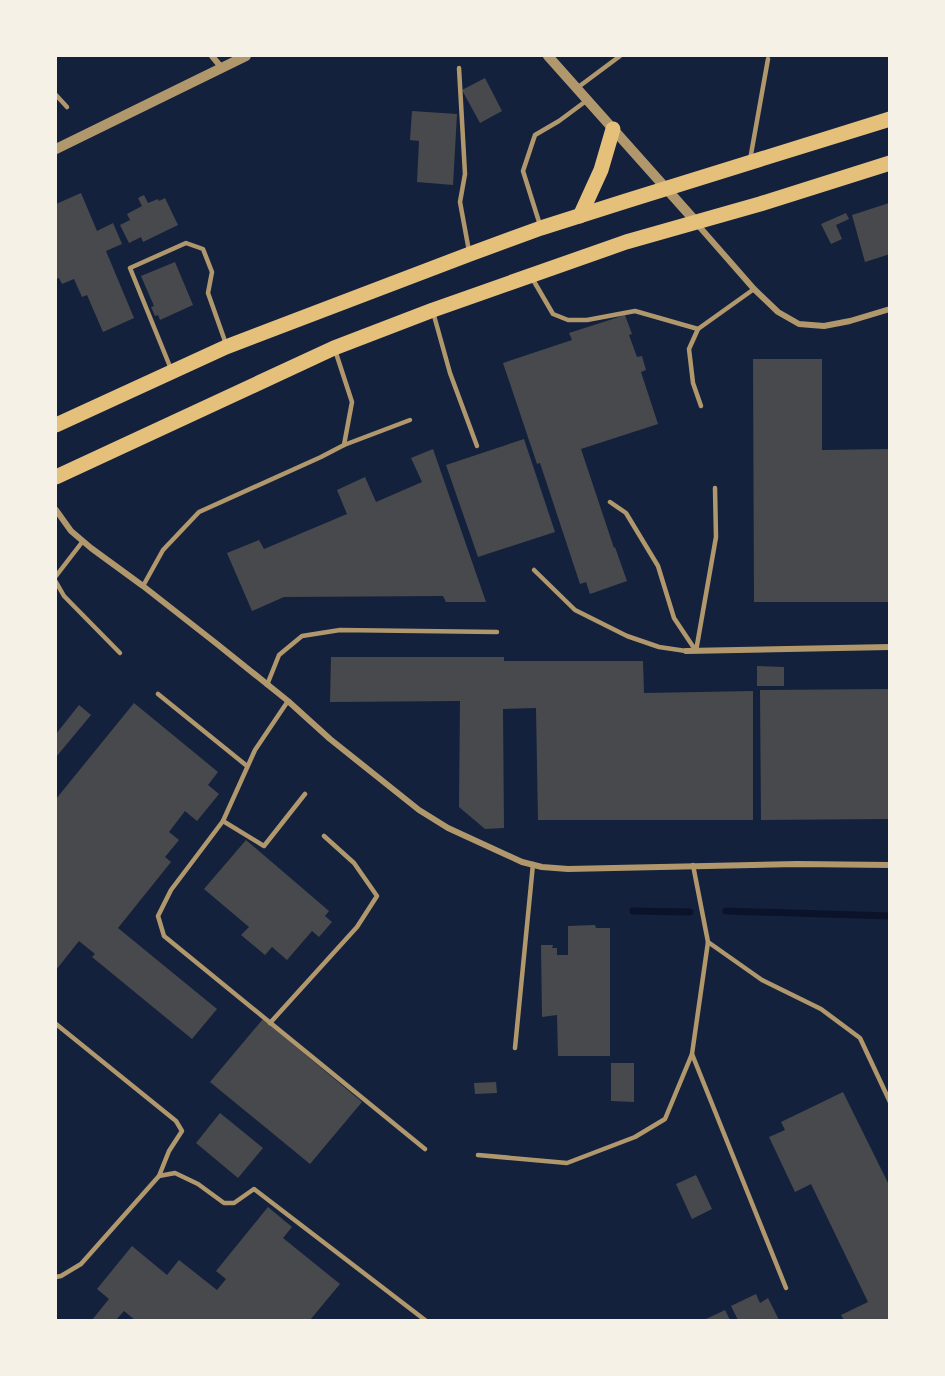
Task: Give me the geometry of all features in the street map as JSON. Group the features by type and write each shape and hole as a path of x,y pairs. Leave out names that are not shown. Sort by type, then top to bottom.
{"main road":[{"path":"56,425 226,347 470,254 541,228 890,119"},
{"path":"580,216 601,170 613,129"},
{"path":"56,477 334,348 433,310 626,242 760,204 890,163"}],"street":[{"path":"212,56 221,67"},
{"path":"56,149 246,56"},
{"path":"548,56 754,289 778,312 799,324 824,326 890,309"},
{"path":"56,510 70,531 267,685 330,740 419,810 448,828 522,862 568,869 693,865 890,865"},
{"path":"686,651 890,647"}],"lane":[{"path":"577,88 620,56"},
{"path":"750,163 768,59"},
{"path":"459,68 465,174 460,202 470,254"},
{"path":"56,95 67,107"},
{"path":"541,228 524,171 535,135 588,100"},
{"path":"172,371 130,268 186,243 203,249 212,272 208,293 226,347"},
{"path":"531,275 553,314 568,320 587,320 635,311 698,329"},
{"path":"700,406 693,383 689,349 698,329 754,289"},
{"path":"433,310 450,373 477,446"},
{"path":"334,348 352,402 344,445"},
{"path":"143,586 163,550 199,512 344,445 410,420"},
{"path":"696,651 716,537 715,488"},
{"path":"610,502 626,513 658,566 674,618 696,651"},
{"path":"56,576 83,541"},
{"path":"534,570 575,610 627,636 659,647 686,651"},
{"path":"56,582 64,596 120,653"},
{"path":"267,685 279,656 302,636 340,630 497,632"},
{"path":"158,694 247,766"},
{"path":"288,702 255,750 223,821 171,890 158,916 164,936 425,1149"},
{"path":"223,821 264,846 304,794"},
{"path":"270,1023 357,927 377,896 354,863 324,836"},
{"path":"515,1048 533,864"},
{"path":"478,1155 567,1163 635,1137 665,1119 692,1054 708,942 693,865"},
{"path":"708,942 762,980 821,1009 860,1038 890,1102"},
{"path":"56,1024 176,1121 182,1131 169,1151 159,1176 81,1264 56,1277"},
{"path":"692,1054 786,1288"},
{"path":"159,1176 175,1173 198,1184 224,1203 234,1203 254,1189 425,1320"}],"building":[{"path":"485,78 502,111 480,123 462,90"},
{"path":"412,111 457,114 453,185 417,182 419,141 410,140"},
{"path":"81,193 97,231 113,223 122,244 106,251 134,318 103,332 87,295 82,297 74,279 62,284 59,278 56,279 56,204"},
{"path":"144,195 148,203 165,198 178,225 143,242 141,237 129,243 120,225 130,220 127,214 142,206 138,198"},
{"path":"889,203 890,254 865,262 852,215"},
{"path":"846,213 849,219 836,225 842,239 831,244 821,224"},
{"path":"175,262 193,305 160,320 158,315 155,316 151,307 154,306 141,276"},
{"path":"625,315 637,357 642,356 646,370 641,372 658,424 581,449 627,581 590,594 586,582 580,584 540,463 537,464 503,363 572,340 569,333"},
{"path":"753,359 822,359 822,450 890,449 890,602 754,602"},
{"path":"524,439 555,532 478,557 446,465"},
{"path":"433,449 486,602 446,602 443,596 284,597 252,611 227,553 259,540 264,549 347,514 337,490 365,477 376,502 422,482 411,458"},
{"path":"331,657 504,657 504,661 643,661 644,693 753,691 753,820 538,820 536,708 503,709 504,828 485,829 459,807 460,701 330,702"},
{"path":"757,666 784,667 784,686 757,686"},
{"path":"890,689 890,819 761,820 760,690"},
{"path":"134,703 218,772 208,785 219,794 197,821 185,811 169,832 179,840 165,857 171,862 118,928 217,1009 192,1039 92,957 95,954 79,941 56,970 56,799"},
{"path":"79,705 91,715 56,757 56,734"},
{"path":"246,840 329,911 325,916 332,922 319,937 312,931 287,960 272,947 265,955 241,935 249,927 204,889"},
{"path":"595,925 596,928 610,928 610,1056 558,1056 557,1015 542,1017 541,945 553,945 552,948 557,948 557,955 568,955 568,926"},
{"path":"263,1019 362,1102 310,1164 210,1082"},
{"path":"611,1063 634,1063 634,1102 611,1101"},
{"path":"496,1082 497,1093 475,1094 474,1083"},
{"path":"843,1092 890,1187 890,1320 844,1320 841,1315 868,1302 811,1184 795,1192 769,1137 785,1130 781,1122"},
{"path":"220,1113 263,1148 238,1178 196,1143"},
{"path":"696,1175 712,1209 692,1219 676,1184"},
{"path":"268,1207 292,1227 283,1238 340,1284 310,1320 135,1320 124,1311 116,1320 92,1320 109,1299 97,1289 132,1246 167,1275 179,1260 217,1290 226,1279 216,1271"},
{"path":"756,1294 760,1303 768,1298 779,1320 738,1320 731,1306"},
{"path":"725,1310 730,1320 704,1320"}],"waterway":[{"path":"633,911 690,912"},
{"path":"726,911 890,916"}]}
